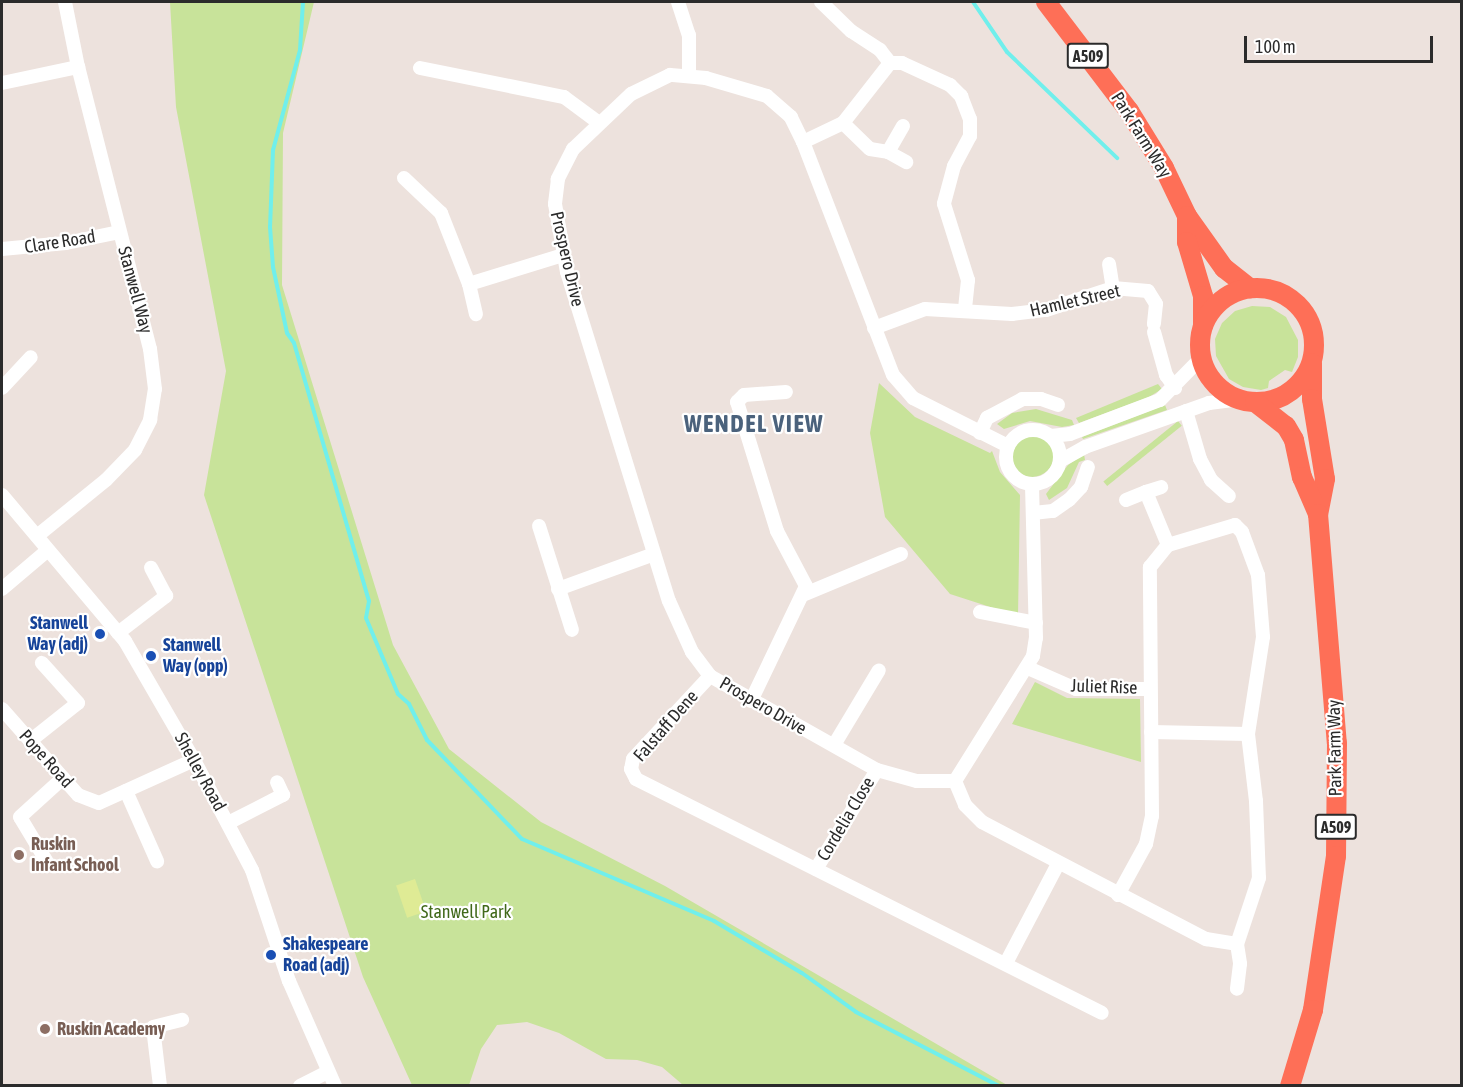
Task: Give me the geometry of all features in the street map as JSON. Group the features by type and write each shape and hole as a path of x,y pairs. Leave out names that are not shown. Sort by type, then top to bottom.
{"highway":[{"name":"Park Farm Way","path":"1046,2 1129,111 1164,168 1186,216 1224,268 1250,288"},
{"name":"Park Farm Way","path":"1186,216 1187,242 1203,296 1203,325"},
{"path":"1250,288 1281,293 1305,314 1314,344 1312,360 1297,386 1270,400 1248,401 1215,384 1201,358 1203,325 1221,300 1250,288"},
{"name":"Park Farm Way","path":"1290,1086 1313,1010 1336,856 1337,743 1318,514 1324,478 1312,399 1312,360"},
{"name":"Park Farm Way","path":"1248,401 1286,426 1294,440 1302,477 1318,514"}],"street":[{"name":"Stanwell Way","path":"37,536 106,480 135,450 150,420 155,389 150,348 78,67 65,2"},
{"path":"678,2 689,35 689,75"},
{"path":"821,2 851,31 880,50 890,63"},
{"path":"803,142 843,123 890,63"},
{"path":"890,63 902,63 930,74 961,96 970,119 969,136 954,166 944,204 968,280 965,309"},
{"path":"2,83 78,67"},
{"path":"420,68 564,97 598,123 631,94 655,80 689,75 767,96 791,117 803,142 893,375 902,388 934,410 1008,446"},
{"name":"Prospero Drive","path":"598,123 563,164 555,204 563,255 669,601 692,652 710,676 877,770 917,781 955,781"},
{"path":"843,123 865,146 888,152 906,162"},
{"path":"888,152 903,126"},
{"path":"404,178 441,213 469,284 476,314"},
{"name":"Clare Road","path":"2,249 66,243 119,232"},
{"path":"469,284 563,255"},
{"path":"1109,264 1113,288"},
{"name":"Hamlet Street","path":"874,328 925,309 965,309 1012,314 1046,310 1113,288 1146,289 1154,297 1154,328 1165,372 1175,388"},
{"path":"2,388 31,357"},
{"path":"1201,358 1175,388 1145,406 1070,434 1051,435 1030,429 1017,434 1008,446 1005,459 1010,472 1020,480 1032,484 1050,478 1060,461 1085,447 1186,411 1248,401"},
{"path":"751,701 805,594 803,576 777,531 737,402 747,394 786,392"},
{"path":"980,433 987,418 1022,399 1041,399 1058,405"},
{"path":"1186,411 1200,459 1211,480 1229,496"},
{"path":"1051,435 1057,443 1060,461"},
{"path":"1033,513 1053,511 1070,500 1082,487 1088,467"},
{"path":"1032,484 1036,638 1028,668 955,781 965,805 982,822 1118,895 1206,939 1237,944"},
{"path":"1126,500 1161,487"},
{"path":"1146,492 1168,545"},
{"name":"Shelley Road","path":"2,495 118,633 194,760 252,870 289,981 335,1086"},
{"path":"1118,895 1149,831 1151,732 1148,577 1156,555 1168,545 1228,524 1242,532 1258,575 1263,608 1263,638 1248,734 1256,801 1259,878 1237,944 1240,964 1237,989"},
{"path":"539,526 572,630"},
{"path":"2,589 48,550"},
{"path":"558,589 654,554"},
{"path":"805,594 901,554"},
{"path":"118,633 166,596 151,568"},
{"path":"980,612 1036,623"},
{"path":"30,741 78,703 42,663"},
{"name":"Juliet Rise","path":"1028,668 1076,689 1149,689"},
{"path":"834,745 879,670"},
{"name":"Falstaff Dene","path":"710,676 633,759 631,769 636,779 816,869"},
{"name":"Pope Road","path":"2,709 78,795 99,803 194,760"},
{"path":"1151,732 1248,734"},
{"name":"Cordelia Close","path":"816,869 877,770"},
{"path":"47,862 20,817 63,778"},
{"path":"228,823 283,795 277,782"},
{"path":"126,791 157,861"},
{"path":"1006,963 1058,864"},
{"path":"816,869 1102,1012"},
{"path":"160,1086 153,1027 182,1020"},
{"path":"300,1086 328,1072"}],"green space":[{"name":"Stanwell Park","path":"170,2 314,2 283,133 282,285 393,645 449,749 541,822 665,886 1007,1085 683,1085 662,1067 637,1060 606,1059 559,1033 527,1022 497,1025 481,1049 469,1085 412,1085 363,977 204,495 226,371 176,107"},
{"path":"1252,306 1270,307 1286,317 1298,340 1298,357 1292,372 1285,370 1269,381 1268,388 1261,390 1243,387 1229,379 1216,356 1215,339 1222,323 1235,311"},
{"path":"879,383 915,417 990,453 992,451 1000,472 1020,495 1018,616 950,594 885,517 870,433"},
{"path":"1158,384 1162,389 1149,397 1079,423 1076,418"},
{"path":"1165,405 1167,410 1083,439 1082,437"},
{"path":"1036,409 1072,420 1074,425 1062,427 1030,421 1004,429 997,424 1012,413"},
{"path":"1178,421 1182,426 1107,486 1103,481"},
{"path":"1032,433 1041,434 1048,439 1053,446 1053,464 1048,471 1041,476 1032,477 1023,476 1016,471 1011,464 1010,455 1011,446 1016,439 1023,434"},
{"path":"1084,454 1085,460 1079,462 1067,488 1049,500 1046,494 1052,486 1068,465"},
{"path":"1035,682 1067,698 1140,699 1141,762 1012,724"},
{"path":"415,879 426,911 407,918 396,886"}],"waterway":[{"path":"303,2 300,50 273,150 270,227 273,267 287,333 294,343 369,601 366,618 398,694 409,704 427,740 522,839 714,921 802,973 856,1012 999,1086"},
{"path":"973,2 1007,52 1117,158"}],"place":[{"name":"Stanwell Way (adj)","path":"100,634"},
{"name":"Stanwell Way (opp)","path":"151,656"},
{"name":"Ruskin Infant School","path":"19,855"},
{"name":"Shakespeare Road (adj)","path":"271,955"},
{"name":"Ruskin Academy","path":"45,1029"}],"district":[{"name":"WENDEL VIEW","path":"754,424"}]}
